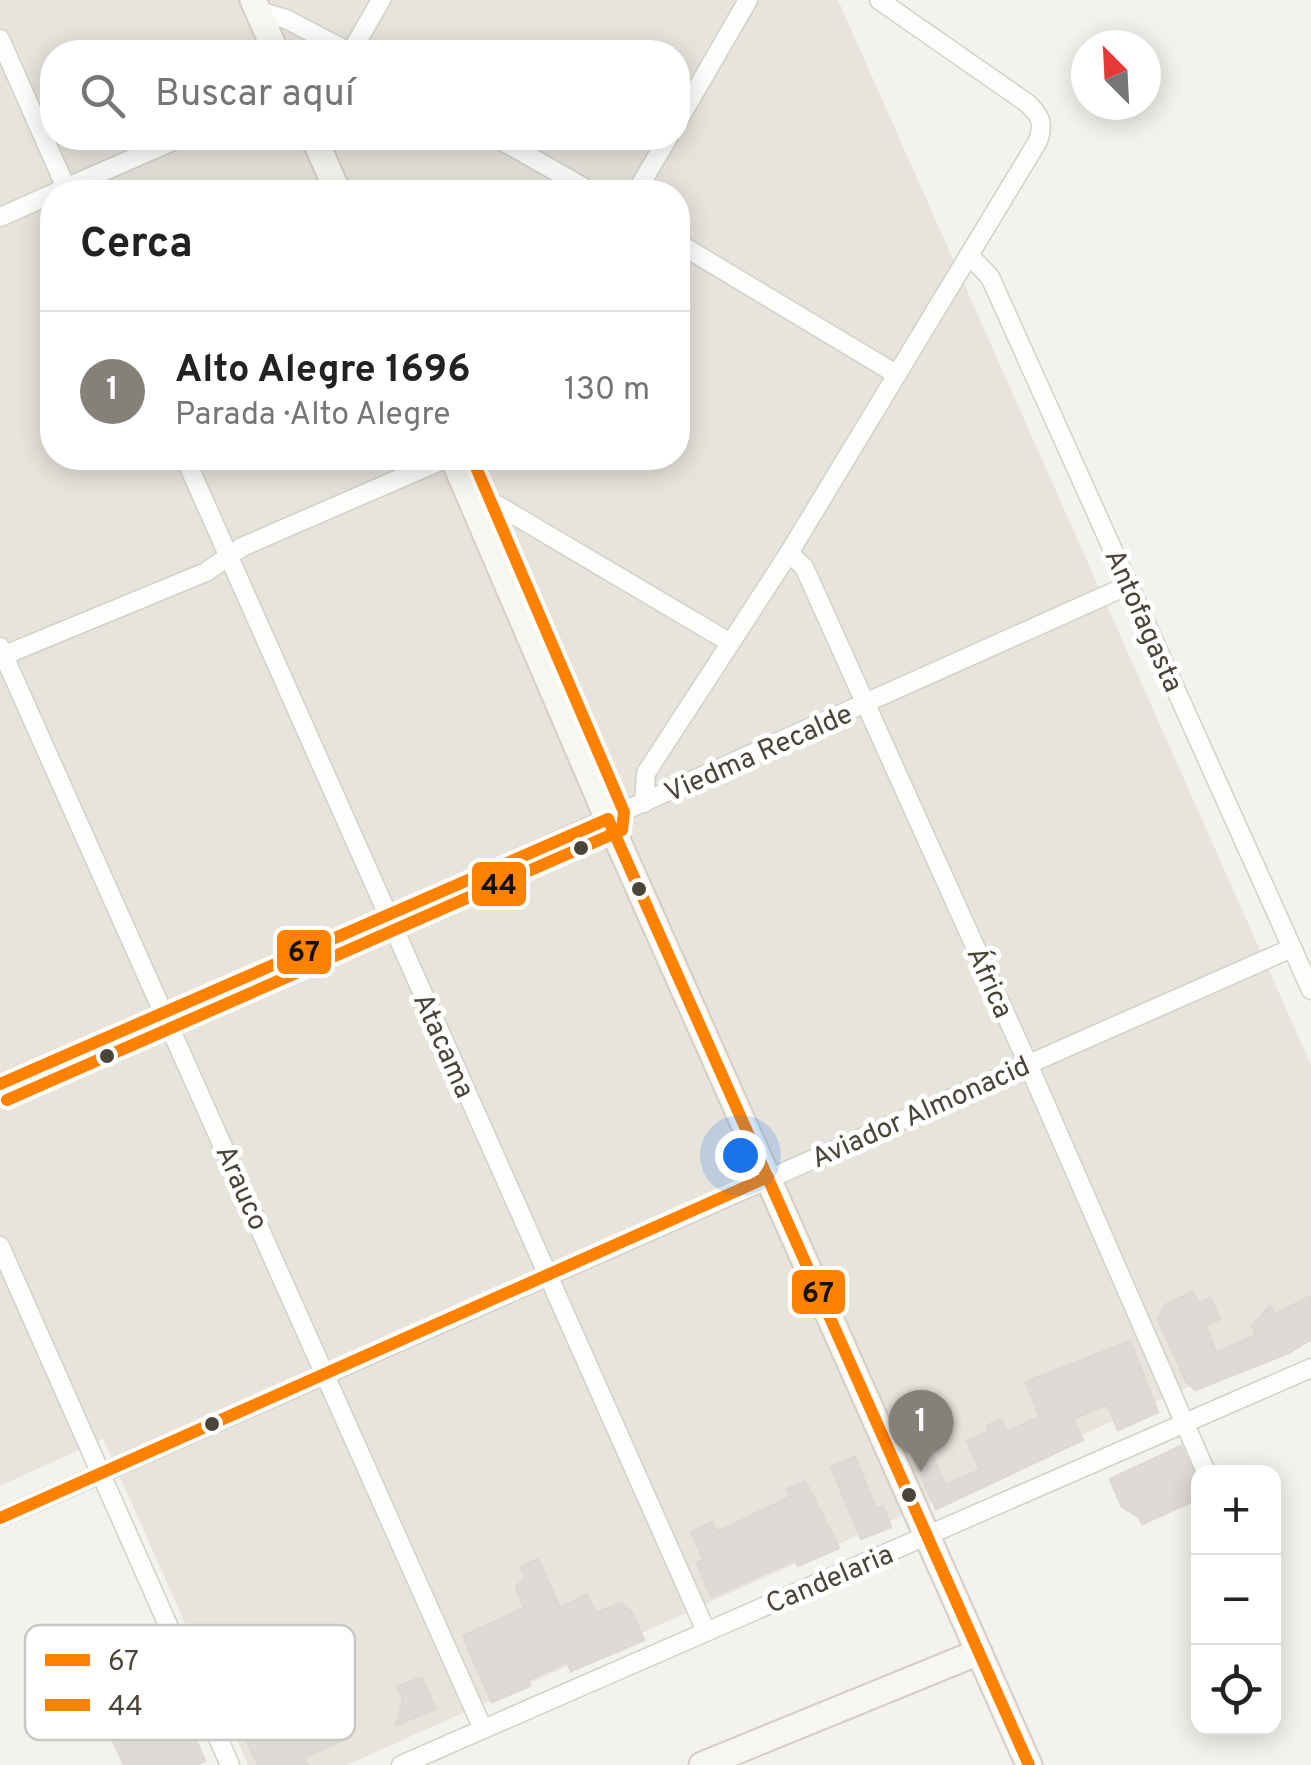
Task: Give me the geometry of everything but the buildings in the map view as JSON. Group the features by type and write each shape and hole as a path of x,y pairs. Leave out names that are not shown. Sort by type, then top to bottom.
{"main road":[{"path":"255,6 271,40"},
{"path":"319,150 333,180"},
{"path":"461,470 608,818 1029,1765"},
{"path":"702,1765 979,1652"}],"street":[{"path":"357,40 381,0"},
{"path":"690,99 748,0"},
{"path":"644,803 646,772 789,553 1038,142 1043,126 1040,115 880,0"},
{"path":"255,6 327,40"},
{"path":"0,39 40,141"},
{"path":"44,150 55,180"},
{"path":"87,180 153,150"},
{"path":"517,150 571,180"},
{"path":"643,180 661,150"},
{"path":"0,217 40,200"},
{"path":"690,250 896,374"},
{"name":"Antofagasta","path":"970,256 990,276 1311,990"},
{"name":"Atacama","path":"190,470 706,1632"},
{"path":"1,653 206,572 242,547 435,470"},
{"path":"471,495 499,506 729,642"},
{"name":"África","path":"789,553 804,567 867,704 1203,1465"},
{"name":"Viedma Recalde","path":"0,1084 387,917 1128,584"},
{"name":"Arauco","path":"1,653 166,1013 483,1729"},
{"name":"Aviador Almonacid","path":"0,1518 1292,948"},
{"path":"0,1246 168,1625"},
{"name":"Candelaria","path":"402,1765 1311,1368"},
{"path":"219,1740 230,1765"}],"shaded area":[{"path":"0,0 838,0 1311,1065 1311,1332 347,1765 248,1765 237,1740 355,1740 355,1625 186,1625 103,1439 0,1486"}],"transit line":[{"name":"44","path":"7,1100 622,830 624,812 477,470"},
{"name":"67","path":"608,819 1029,1765"},
{"name":"67","path":"0,1084 608,819"},
{"name":"67","path":"0,1518 768,1177"}],"place":[{"name":"Alto Alegre 1696","path":"921,1472"}]}
